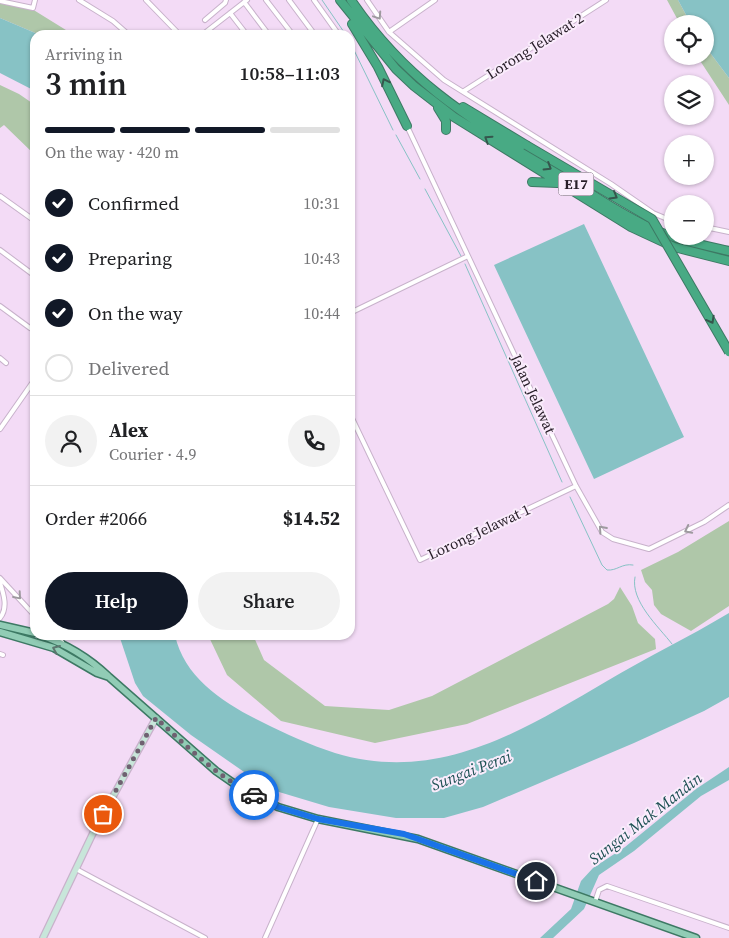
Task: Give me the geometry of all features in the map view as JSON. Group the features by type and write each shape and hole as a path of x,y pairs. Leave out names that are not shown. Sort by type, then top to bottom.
{"highway":[{"name":"E17","path":"339,0 396,69 487,139 650,237 674,247 729,261"},
{"path":"339,0 378,68 407,126"},
{"name":"E17","path":"351,0 384,44 432,96 635,220 676,238 729,251"},
{"path":"432,96 444,115 446,130"},
{"path":"432,96 526,144 652,219 729,352"},
{"path":"532,182 559,184"}],"main road":[{"path":"0,625 30,632"},
{"path":"0,632 54,648 97,673 109,677"},
{"path":"55,640 64,643 88,659 198,756 238,787 278,807 318,819 404,834 696,938"},
{"path":"43,938 112,797 156,718"}],"street":[{"path":"0,1 33,8 36,0"},
{"path":"80,0 113,21 123,30"},
{"path":"146,0 175,30"},
{"path":"266,0 289,30"},
{"path":"289,0 311,30"},
{"path":"314,0 335,30"},
{"path":"367,0 389,32 444,80 653,213 664,218"},
{"path":"389,32 434,0"},
{"name":"Lorong Jelawat 2","path":"464,91 606,0"},
{"path":"205,20 226,1"},
{"path":"209,30 245,1 265,30"},
{"path":"230,14 243,30"},
{"name":"Jalan Jelawat","path":"407,126 576,486 602,532 613,539 645,550 698,525 729,505"},
{"path":"0,196 30,217"},
{"path":"714,229 729,232"},
{"path":"0,250 30,272"},
{"path":"355,311 468,256"},
{"path":"0,306 30,328"},
{"path":"0,358 6,363"},
{"path":"0,429 30,386"},
{"name":"Lorong Jelawat 1","path":"355,424 420,560 576,486"},
{"path":"0,578 30,611"},
{"path":"0,583 5,602 3,615 0,618"},
{"path":"60,640 64,643"},
{"path":"265,938 318,819"},
{"path":"76,870 204,938"},
{"path":"591,900 600,890 607,886 729,928"}],"shaded area":[{"path":"667,0 678,0 686,15 675,15"},
{"path":"0,3 32,9 66,30 30,31 0,18"},
{"path":"714,58 729,78 729,105 714,82 714,75 709,75 703,65 714,65"},
{"path":"0,85 30,102 30,150 4,125 0,128"},
{"path":"729,521 729,606 691,631 661,614 654,605 652,590 645,582 641,570 678,552"},
{"path":"620,587 632,606 638,623 655,639 656,649 467,724 375,743 281,721 227,675 210,640 255,640 264,660 325,706 389,710 432,696 608,604 614,599"}],"water":[{"path":"678,0 729,0 729,78 714,58 714,15 686,15"},
{"path":"0,18 30,31 30,88 0,73"},
{"path":"584,224 684,437 594,479 494,265"},
{"name":"Sungai Perai","path":"729,613 729,697 704,711 634,743 483,807 444,818 396,818 329,807 279,792 247,774 191,735 143,696 135,683 121,640 177,640 187,664 208,688 248,715 298,739 335,753 373,761 409,762 444,757 478,747 511,734"},
{"path":"729,767 729,780 701,796 634,851 599,875 584,909 553,938 540,938 571,909 581,881 593,868 625,847 696,789"}],"waterway":[{"path":"322,0 343,30"},
{"path":"355,52 393,130"},
{"path":"396,135 420,179"},
{"path":"425,189 461,256"},
{"path":"465,264 562,482"},
{"path":"570,497 602,565 607,570 633,565"},
{"path":"635,577 635,586 641,604 653,622 672,644"}],"way so far":[{"path":"103,814 156,718 216,771 238,787 254,795"}],"route":[{"path":"254,795 278,807 318,819 404,834 536,881"}],"water label":[{"name":"Sungai Mak Mandin","path":"645,818"}]}
